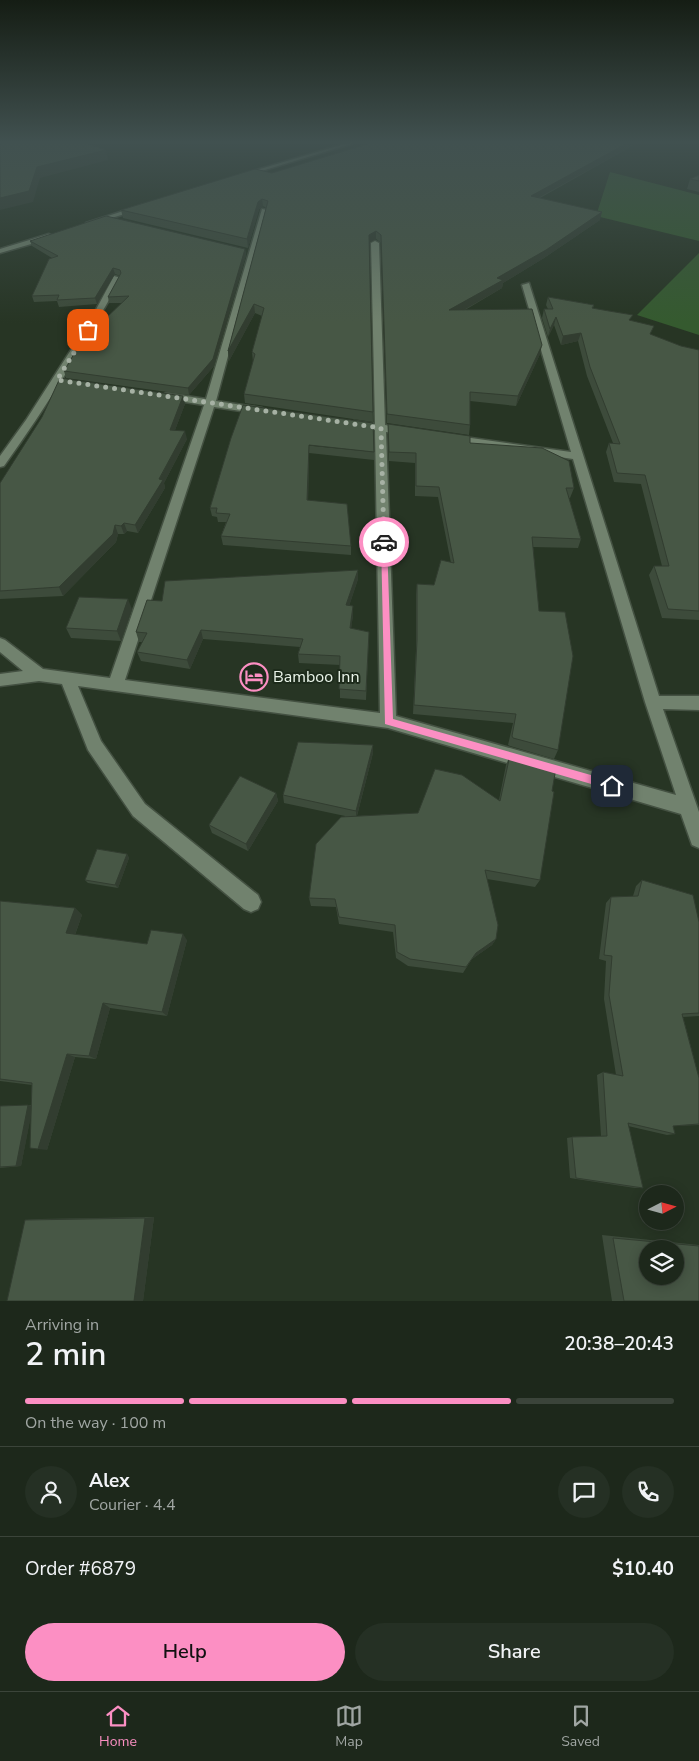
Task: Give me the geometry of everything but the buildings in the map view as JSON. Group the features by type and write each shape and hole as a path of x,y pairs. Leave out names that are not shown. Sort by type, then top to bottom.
{"street":[{"path":"86,224 149,204"},
{"path":"116,684 210,403 246,251 264,210"},
{"path":"105,218 124,223"},
{"path":"0,251 57,233"},
{"path":"375,243 388,721"},
{"path":"0,464 62,381 117,278"},
{"path":"526,286 653,702 699,839"},
{"path":"152,394 278,413"},
{"path":"344,423 420,433"},
{"path":"440,436 577,456"},
{"path":"0,644 39,675"},
{"path":"0,680 39,675 388,721 687,807"},
{"path":"67,678 94,745 140,810 250,902"},
{"path":"653,702 699,703"}],"green space":[{"path":"601,202 699,202 699,241 596,216"},
{"path":"699,253 699,335 637,315"}],"way so far":[{"path":"88,330 57,380 381,428 384,542"}],"place":[{"name":"Bamboo Inn","path":"254,677"}],"route":[{"path":"384,542 388,721 612,786"}]}
